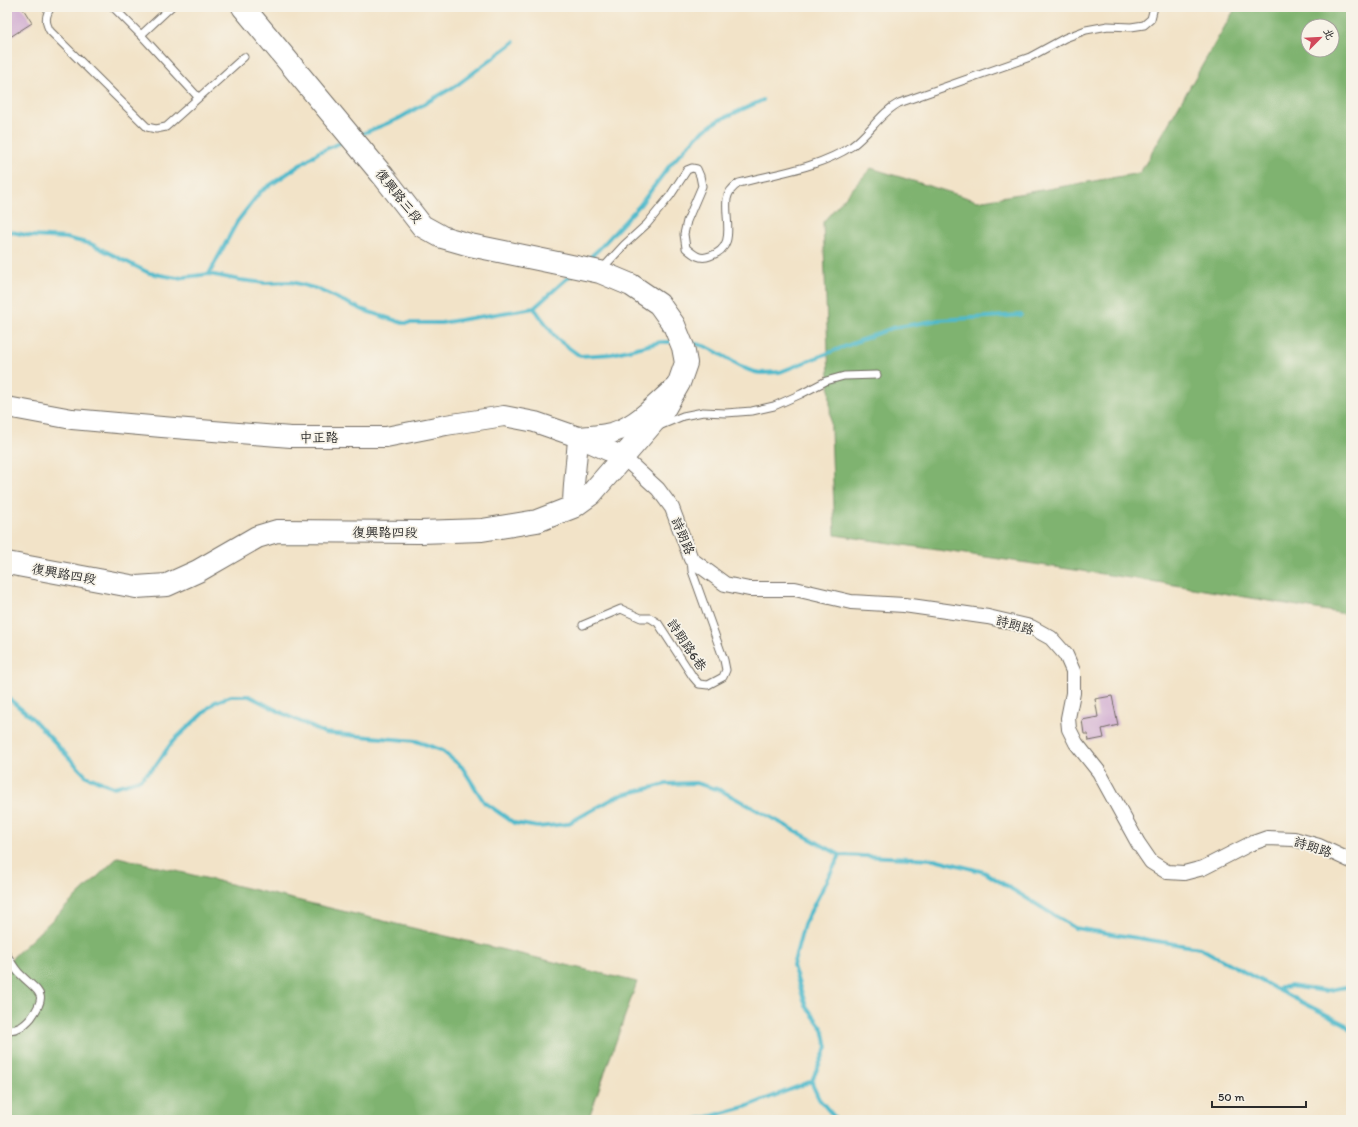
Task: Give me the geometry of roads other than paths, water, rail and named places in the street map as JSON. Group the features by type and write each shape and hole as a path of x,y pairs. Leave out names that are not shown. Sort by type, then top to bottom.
{"main road":[{"name":"復興路三段","path":"243,7 384,177 422,226 442,237 470,245 600,272 631,285 659,304 674,325 683,347"},
{"name":"復興路四段","path":"7,563 136,586 167,585 198,571 257,537 278,531 420,532 482,530 537,521 573,507 591,494 663,411 679,383 686,363 683,347"}],"street":[{"path":"573,507 573,489 577,465 578,437 606,434 625,428 638,419 679,383"},
{"name":"中正路","path":"7,407 72,419 291,437 386,437 504,416 535,422 578,437 623,457"},
{"name":"詩朗路","path":"623,457 658,489 672,508 691,559 725,584 749,589 795,589 851,602 904,605 988,617 1031,627 1051,638 1066,655 1072,671 1073,693 1068,718 1069,729 1076,743 1099,772 1138,843 1151,862 1167,872 1184,873 1202,868 1250,844 1267,838 1294,839 1319,846 1351,861"}],"lane":[{"path":"51,7 47,13 46,23 50,31 148,127 156,129 166,127 244,57"},
{"path":"113,7 198,97"},
{"path":"141,35 171,7"},
{"path":"600,272 624,245 648,224 670,196 687,170 692,168 697,169 702,186 687,221 684,234 686,248 695,256 704,258 714,255 726,242 728,237 727,198 732,188 739,183 804,168 835,156 853,145 868,132 891,107 1030,57 1065,38 1086,30 1108,26 1132,27 1144,25 1151,19 1154,7"},
{"path":"646,431 683,416 702,412 726,413 752,411 774,406 826,381 844,376 877,375"},
{"name":"詩朗路6巷","path":"582,625 621,609 641,618 650,618 658,623 699,684 708,685 723,677 726,670 724,660 692,571 691,559"},
{"path":"7,955 20,975 37,988 40,994 40,1002 31,1018 23,1027 14,1030 7,1030"}],"waterway":[{"path":"359,135 398,119 457,85 514,42"},
{"path":"586,261 640,205 670,165 698,135 717,121 763,100"},
{"path":"209,274 237,222 260,192 319,152 345,141"},
{"path":"7,231 31,236 66,238 91,244 149,273 177,278 209,274 265,283 292,282 317,289 363,310 403,323 441,323 534,308 557,339 580,356 612,354 661,342 674,342"},
{"path":"534,308 572,274"},
{"path":"689,343 699,344 752,371 761,373 780,372 892,328 939,320 1021,315"},
{"path":"7,697 33,719 86,776 114,787 139,780 155,766 173,741 215,702 231,696 249,696 325,733 416,741 441,750 462,767 484,802 514,823 538,827 567,824 618,796 666,784 696,783 720,790 840,855 934,859 984,872 1075,928 1200,948 1345,1024 1351,1031"},
{"path":"837,1120 819,1099 813,1086 812,1081 827,1047 823,1029 806,1006 793,966 804,924 840,855"},
{"path":"1277,989 1290,986 1325,991 1351,986"},
{"path":"692,1120 748,1106 812,1081"}]}
